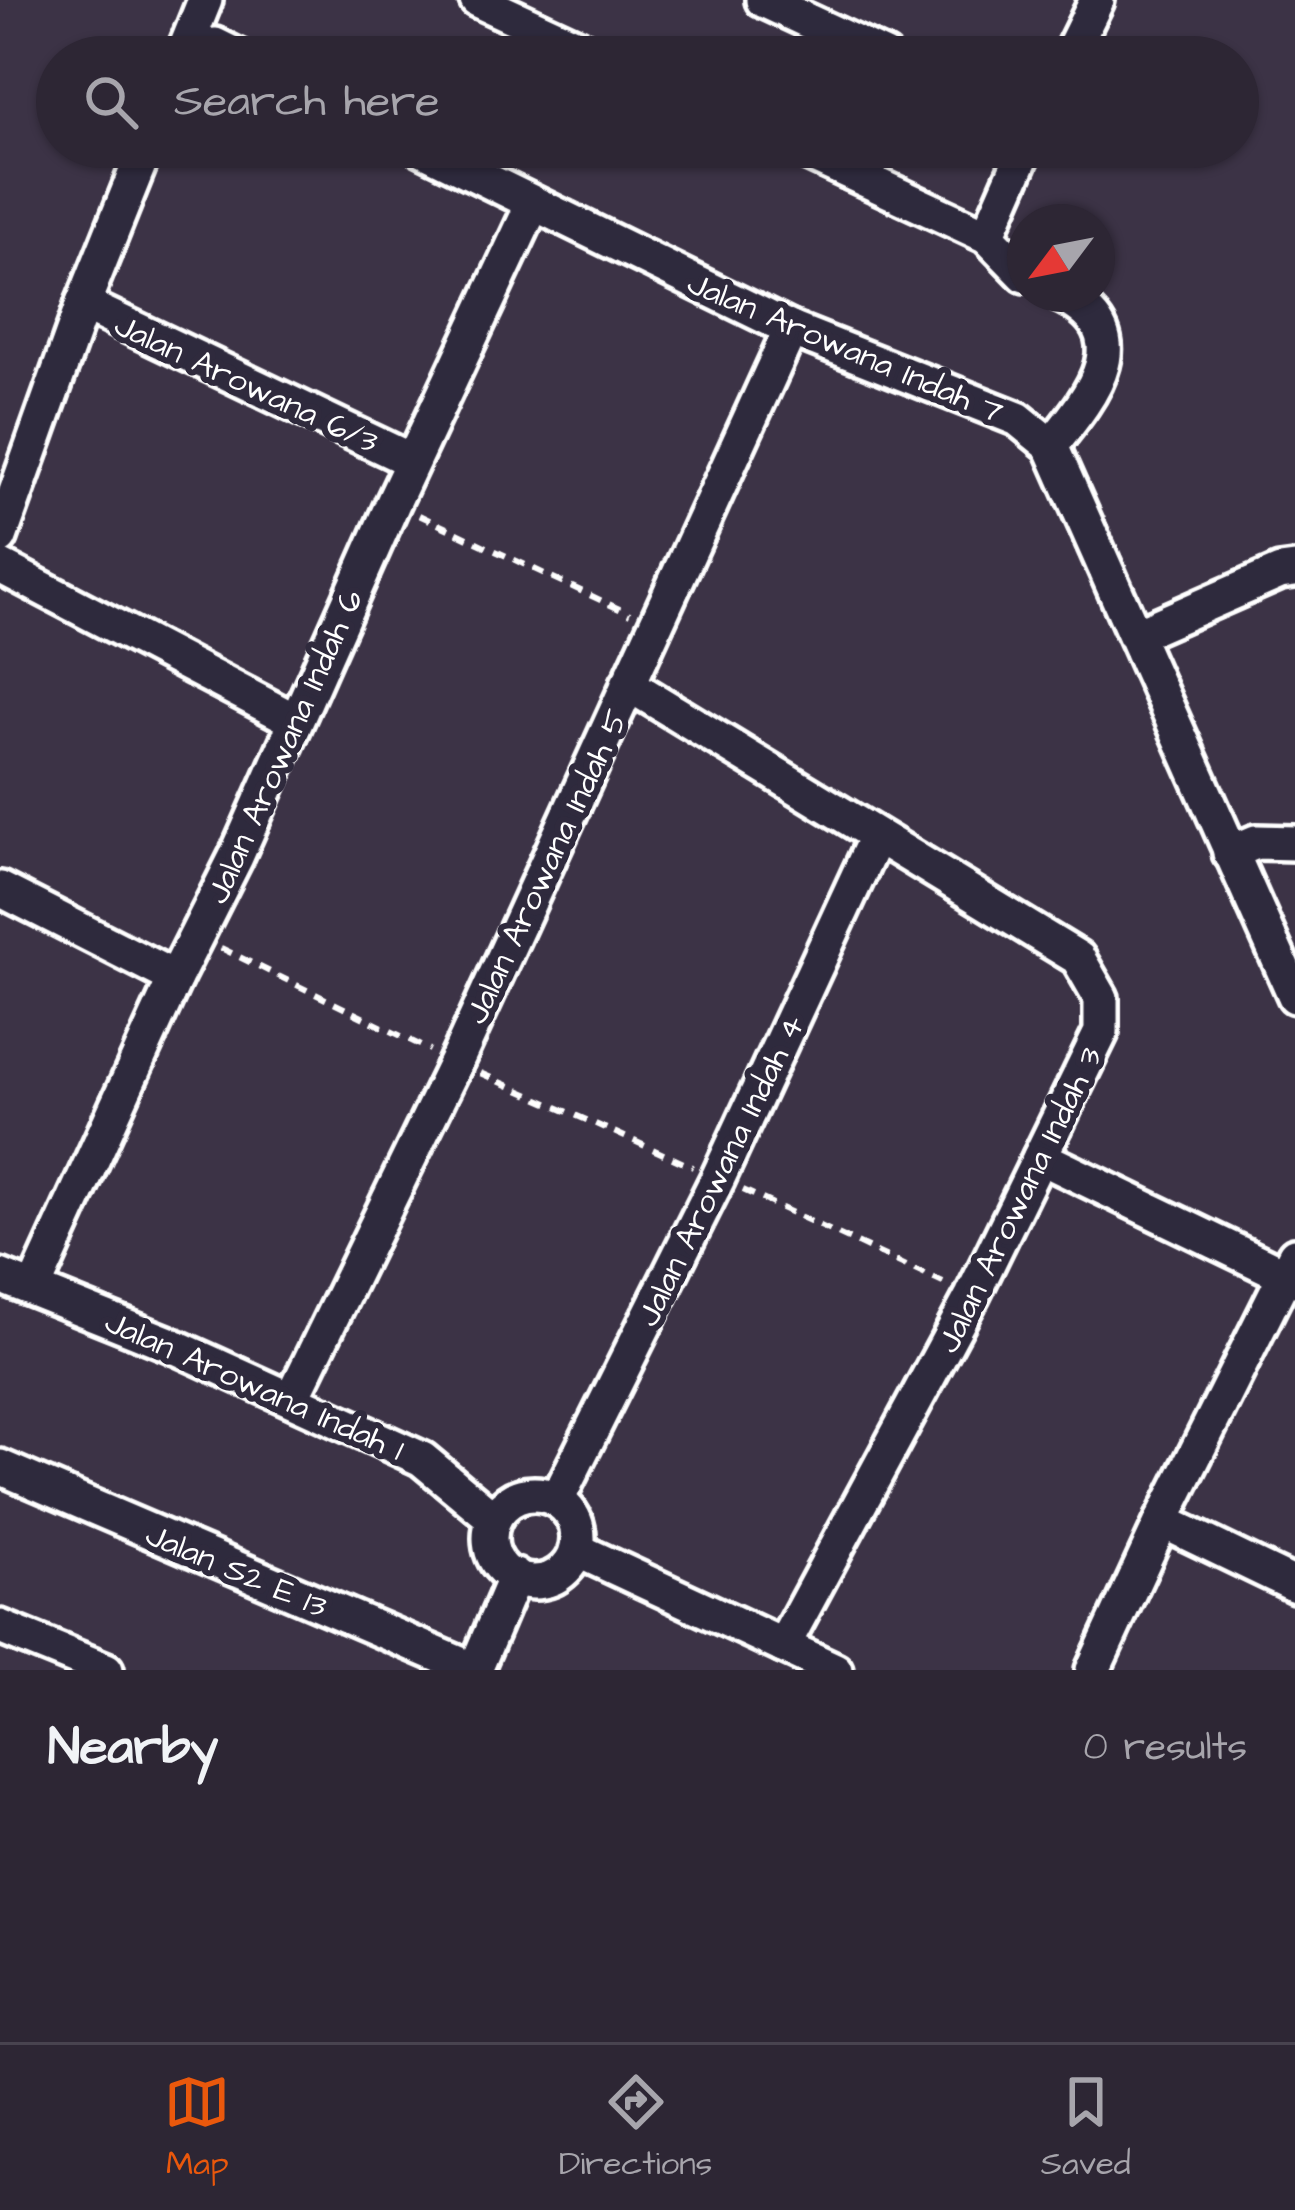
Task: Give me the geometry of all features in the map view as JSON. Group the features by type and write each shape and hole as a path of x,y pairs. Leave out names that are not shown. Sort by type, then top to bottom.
{"street":[{"path":"190,36 205,0"},
{"path":"477,0 555,36"},
{"path":"763,0 840,36"},
{"path":"1080,36 1097,0"},
{"path":"0,536 82,304 137,168"},
{"name":"Jalan Arowana Indah 7","path":"461,168 791,328 1018,419 1051,446"},
{"path":"840,168 987,236 1007,256"},
{"path":"987,236 1017,168"},
{"name":"Jalan Arowana Indah 6","path":"34,1288 533,204"},
{"name":"Jalan Arowana 6/3","path":"82,304 412,461"},
{"path":"1089,312 1099,321 1104,356 1087,401 1051,446 1295,996"},
{"name":"Jalan Arowana Indah 5","path":"292,1399 456,1062 791,328"},
{"path":"0,566 294,720"},
{"path":"1136,635 1280,572 1295,570"},
{"name":"Jalan Arowana Indah 3","path":"628,684 1078,958 1101,998 1101,1032 972,1296 783,1646"},
{"name":"Jalan Arowana Indah 4","path":"557,1500 718,1178 876,837"},
{"path":"1230,853 1256,842 1295,843"},
{"path":"0,889 175,978"},
{"path":"1040,1156 1292,1270 1162,1521 1094,1670"},
{"name":"Jalan Arowana Indah 1","path":"0,1276 422,1459 494,1519"},
{"name":"Jalan S2 E 13","path":"0,1467 475,1670"},
{"path":"543,1495 557,1500 575,1522 577,1550 561,1573 548,1580 534,1582 514,1576 498,1562 492,1548 494,1519 515,1498 543,1495"},
{"path":"1162,1521 1295,1585"},
{"path":"577,1550 835,1670"},
{"path":"475,1670 514,1576"},
{"path":"0,1627 106,1670"}],"path":[{"path":"392,503 655,626"},
{"path":"196,936 456,1062 972,1296"}]}
